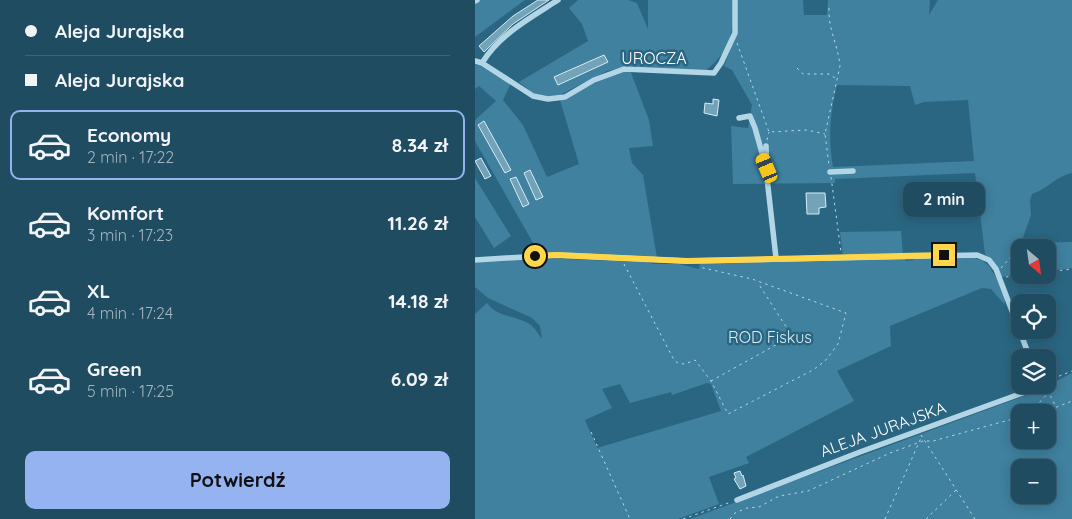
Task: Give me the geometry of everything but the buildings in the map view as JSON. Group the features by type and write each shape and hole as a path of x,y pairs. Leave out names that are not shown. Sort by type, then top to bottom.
{"street":[{"path":"478,62 516,27 558,0"},
{"path":"735,0 735,33"},
{"name":"UROCZA","path":"478,62 533,96 557,100 617,70 714,73 729,48 735,33"},
{"path":"739,118 750,116 755,128 761,155 767,168"},
{"path":"766,146 777,258"},
{"path":"830,172 853,171"},
{"path":"475,260 557,255 687,261 977,255 989,260 998,274 1027,349"},
{"name":"ALEJA JURAJSKA","path":"737,500 859,452 921,434 950,418 1020,394"}],"path":[{"path":"797,68 803,74 829,74 835,78 836,82 840,66 839,55 828,23 829,8"},
{"path":"735,33 735,38 769,132 766,146"},
{"path":"769,132 807,130 825,134"},
{"path":"621,258 674,360 677,364 695,360 711,381 727,414 813,370 825,361 838,344 847,313 758,283 752,279 699,267 687,261"},
{"path":"998,274 1011,258"},
{"path":"1056,271 1072,269"},
{"path":"998,274 1011,275"},
{"path":"711,381 792,336 758,283"},
{"path":"1056,377 1072,371"},
{"path":"1038,404 1047,394"},
{"path":"1050,394 1057,408 1072,401"},
{"path":"729,519 735,513 747,508 759,507 779,496 808,492 890,453 919,442 933,441 1011,420"},
{"path":"591,432 630,519"},
{"path":"921,434 923,441 936,455 975,519"},
{"path":"885,519 921,434"},
{"path":"926,519 956,489"},
{"path":"683,519 737,500"}],"green space":[{"path":"480,0 525,0 475,37 475,4"},
{"path":"578,0 628,0 637,3 648,29 648,0 733,0 733,22 730,40 721,55 705,71 629,66 607,71 554,98 533,93 519,82 588,41 582,24 569,8"},
{"path":"737,0 803,0 804,15 827,15 828,0 930,0 929,15 938,0 1072,0 1072,173 1061,177 1032,194 1030,200 1031,215 1022,239 1011,239 1011,275 1001,277 996,267 985,254 975,173 835,179 835,183 733,184 731,126 748,128 752,105 732,70 724,66 737,32","holes":["837,85 910,86 915,105 924,102 968,100 974,161 833,167 831,126"]},
{"path":"475,64 485,67 511,83 503,100 523,125 547,177 579,164 560,100 614,73 630,70 649,120 653,146 629,148 632,163 643,175 657,258 564,253 540,255 475,141 475,120 496,101 479,86 475,89"},
{"path":"475,178 511,236 494,248 475,217"},
{"path":"901,231 903,255 843,256 840,232"},
{"path":"1056,242 1072,242 1072,268 1056,270"},
{"name":"ROD Fiskus","path":"534,258 679,264 699,269 700,263 904,258 906,261 916,258 975,258 989,266 1006,300 1004,304 991,289 982,288 890,326 891,346 837,371 854,401 746,457 749,463 709,477 719,504 678,519 475,519 475,314 487,303 495,311 529,323 542,339 540,326 532,318 488,298 475,287 475,262","holes":["707,383 711,384 721,411 597,448 585,420 612,408 602,389 620,384 630,403 671,392 672,395"]},
{"path":"1072,373 1072,519 690,519 1030,394 1056,394 1056,381"}],"route":[{"path":"535,256 557,255 687,261 700,259 944,255"}]}
